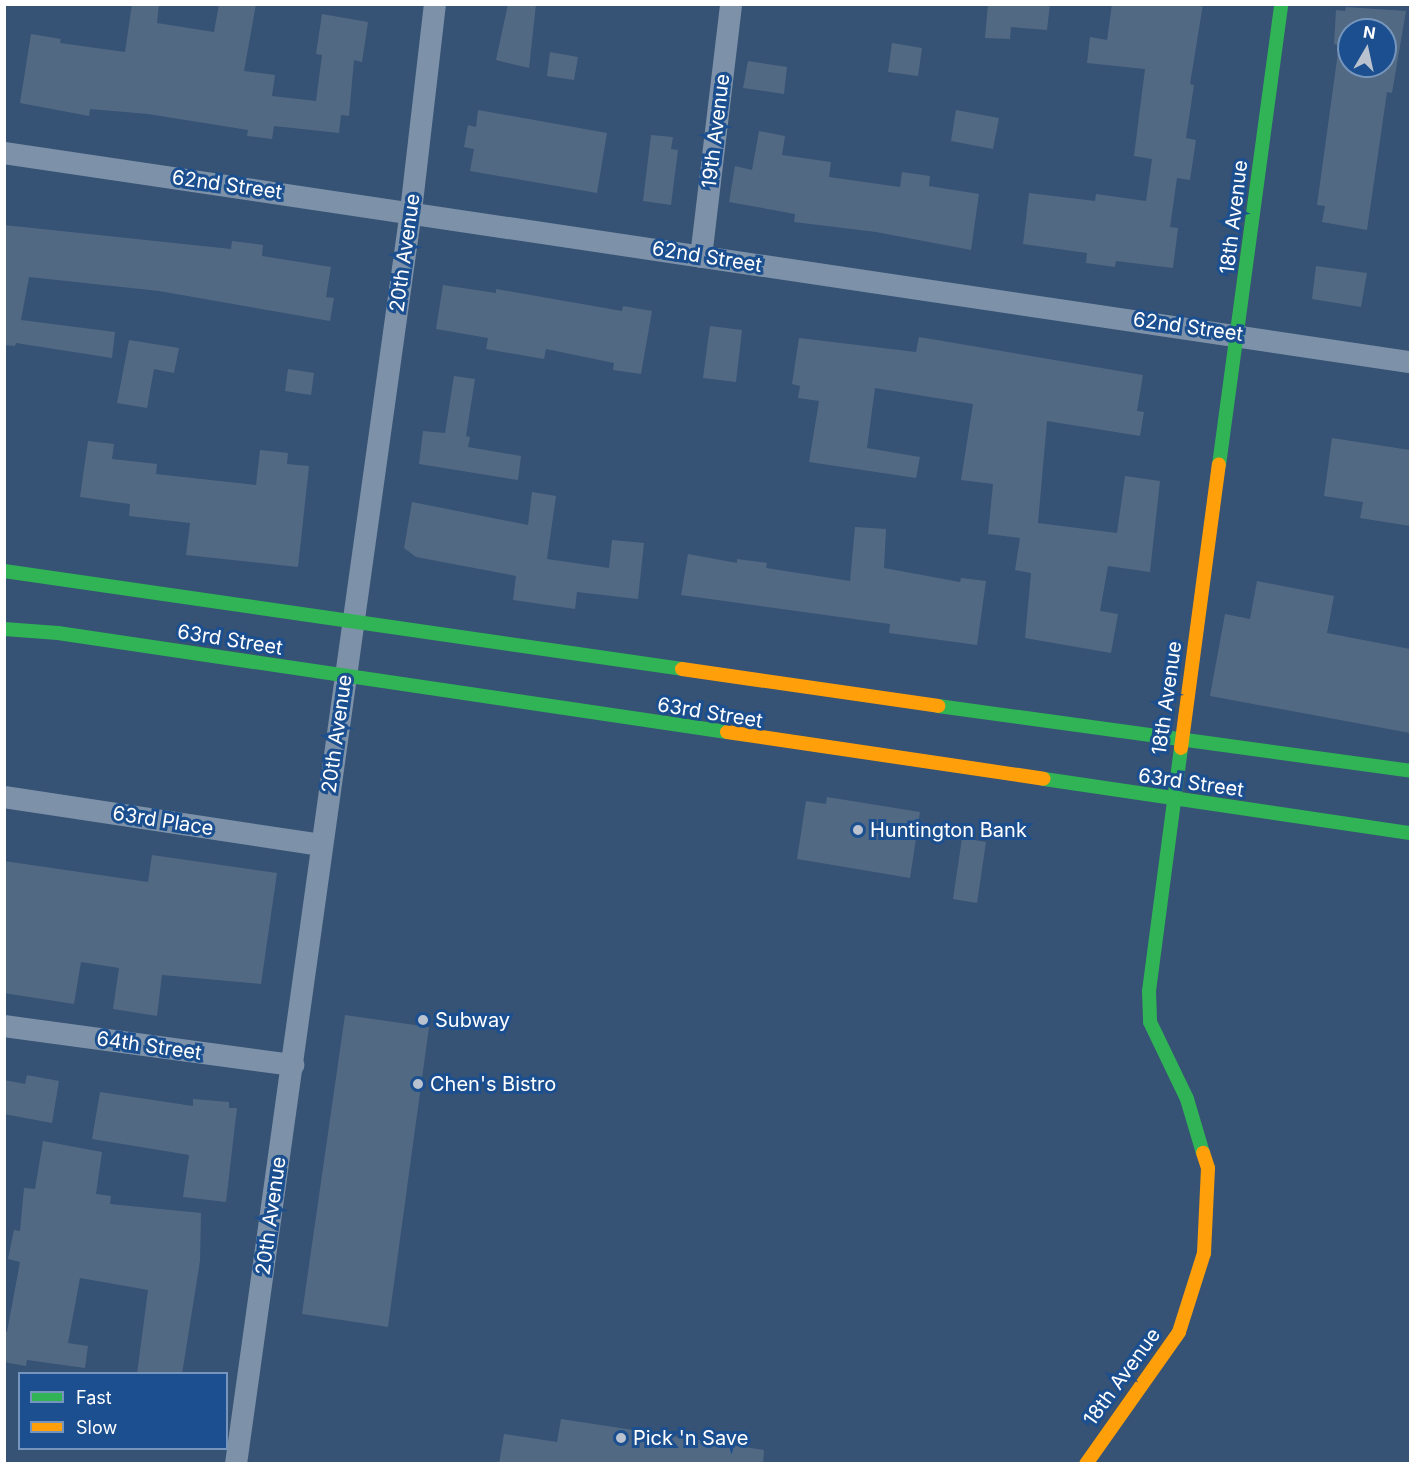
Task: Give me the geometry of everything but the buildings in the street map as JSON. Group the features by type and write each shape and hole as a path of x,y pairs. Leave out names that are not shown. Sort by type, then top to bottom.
{"main road":[{"name":"18th Avenue","path":"1086,1464 1102,1436 1154,1373 1179,1332 1204,1253 1209,1211 1208,1168 1200,1135 1150,1022 1149,991 1181,741 1239,334 1281,4"},
{"name":"63rd Street","path":"4,570 1181,741 1410,771"},
{"name":"63rd Street","path":"4,629 58,633 1173,801 1410,833"}],"street":[{"name":"20th Avenue","path":"236,1464 411,211 435,4"},
{"name":"19th Avenue","path":"701,257 730,4"},
{"name":"62nd Street","path":"4,153 411,211 701,257 1239,334 1410,362"},
{"name":"63rd Place","path":"4,797 321,845"},
{"name":"64th Street","path":"4,1026 293,1065"}],"traffic: fast":[{"path":"1219,465 1281,4"},
{"path":"4,571 682,669"},
{"path":"4,629 58,633 727,732"},
{"path":"938,706 1410,771"},
{"path":"1181,748 1149,991 1150,1022 1187,1099 1203,1153"},
{"path":"1044,779 1410,833"}],"traffic: slow":[{"path":"1181,748 1219,465"},
{"path":"682,669 938,706"},
{"path":"727,732 1044,779"},
{"path":"1086,1464 1179,1332 1204,1253 1208,1168 1203,1153"}],"place":[{"name":"Huntington Bank","path":"858,830"},
{"name":"Subway","path":"423,1020"},
{"name":"Chen's Bistro","path":"418,1084"},
{"name":"Pick 'n Save","path":"621,1438"}]}
